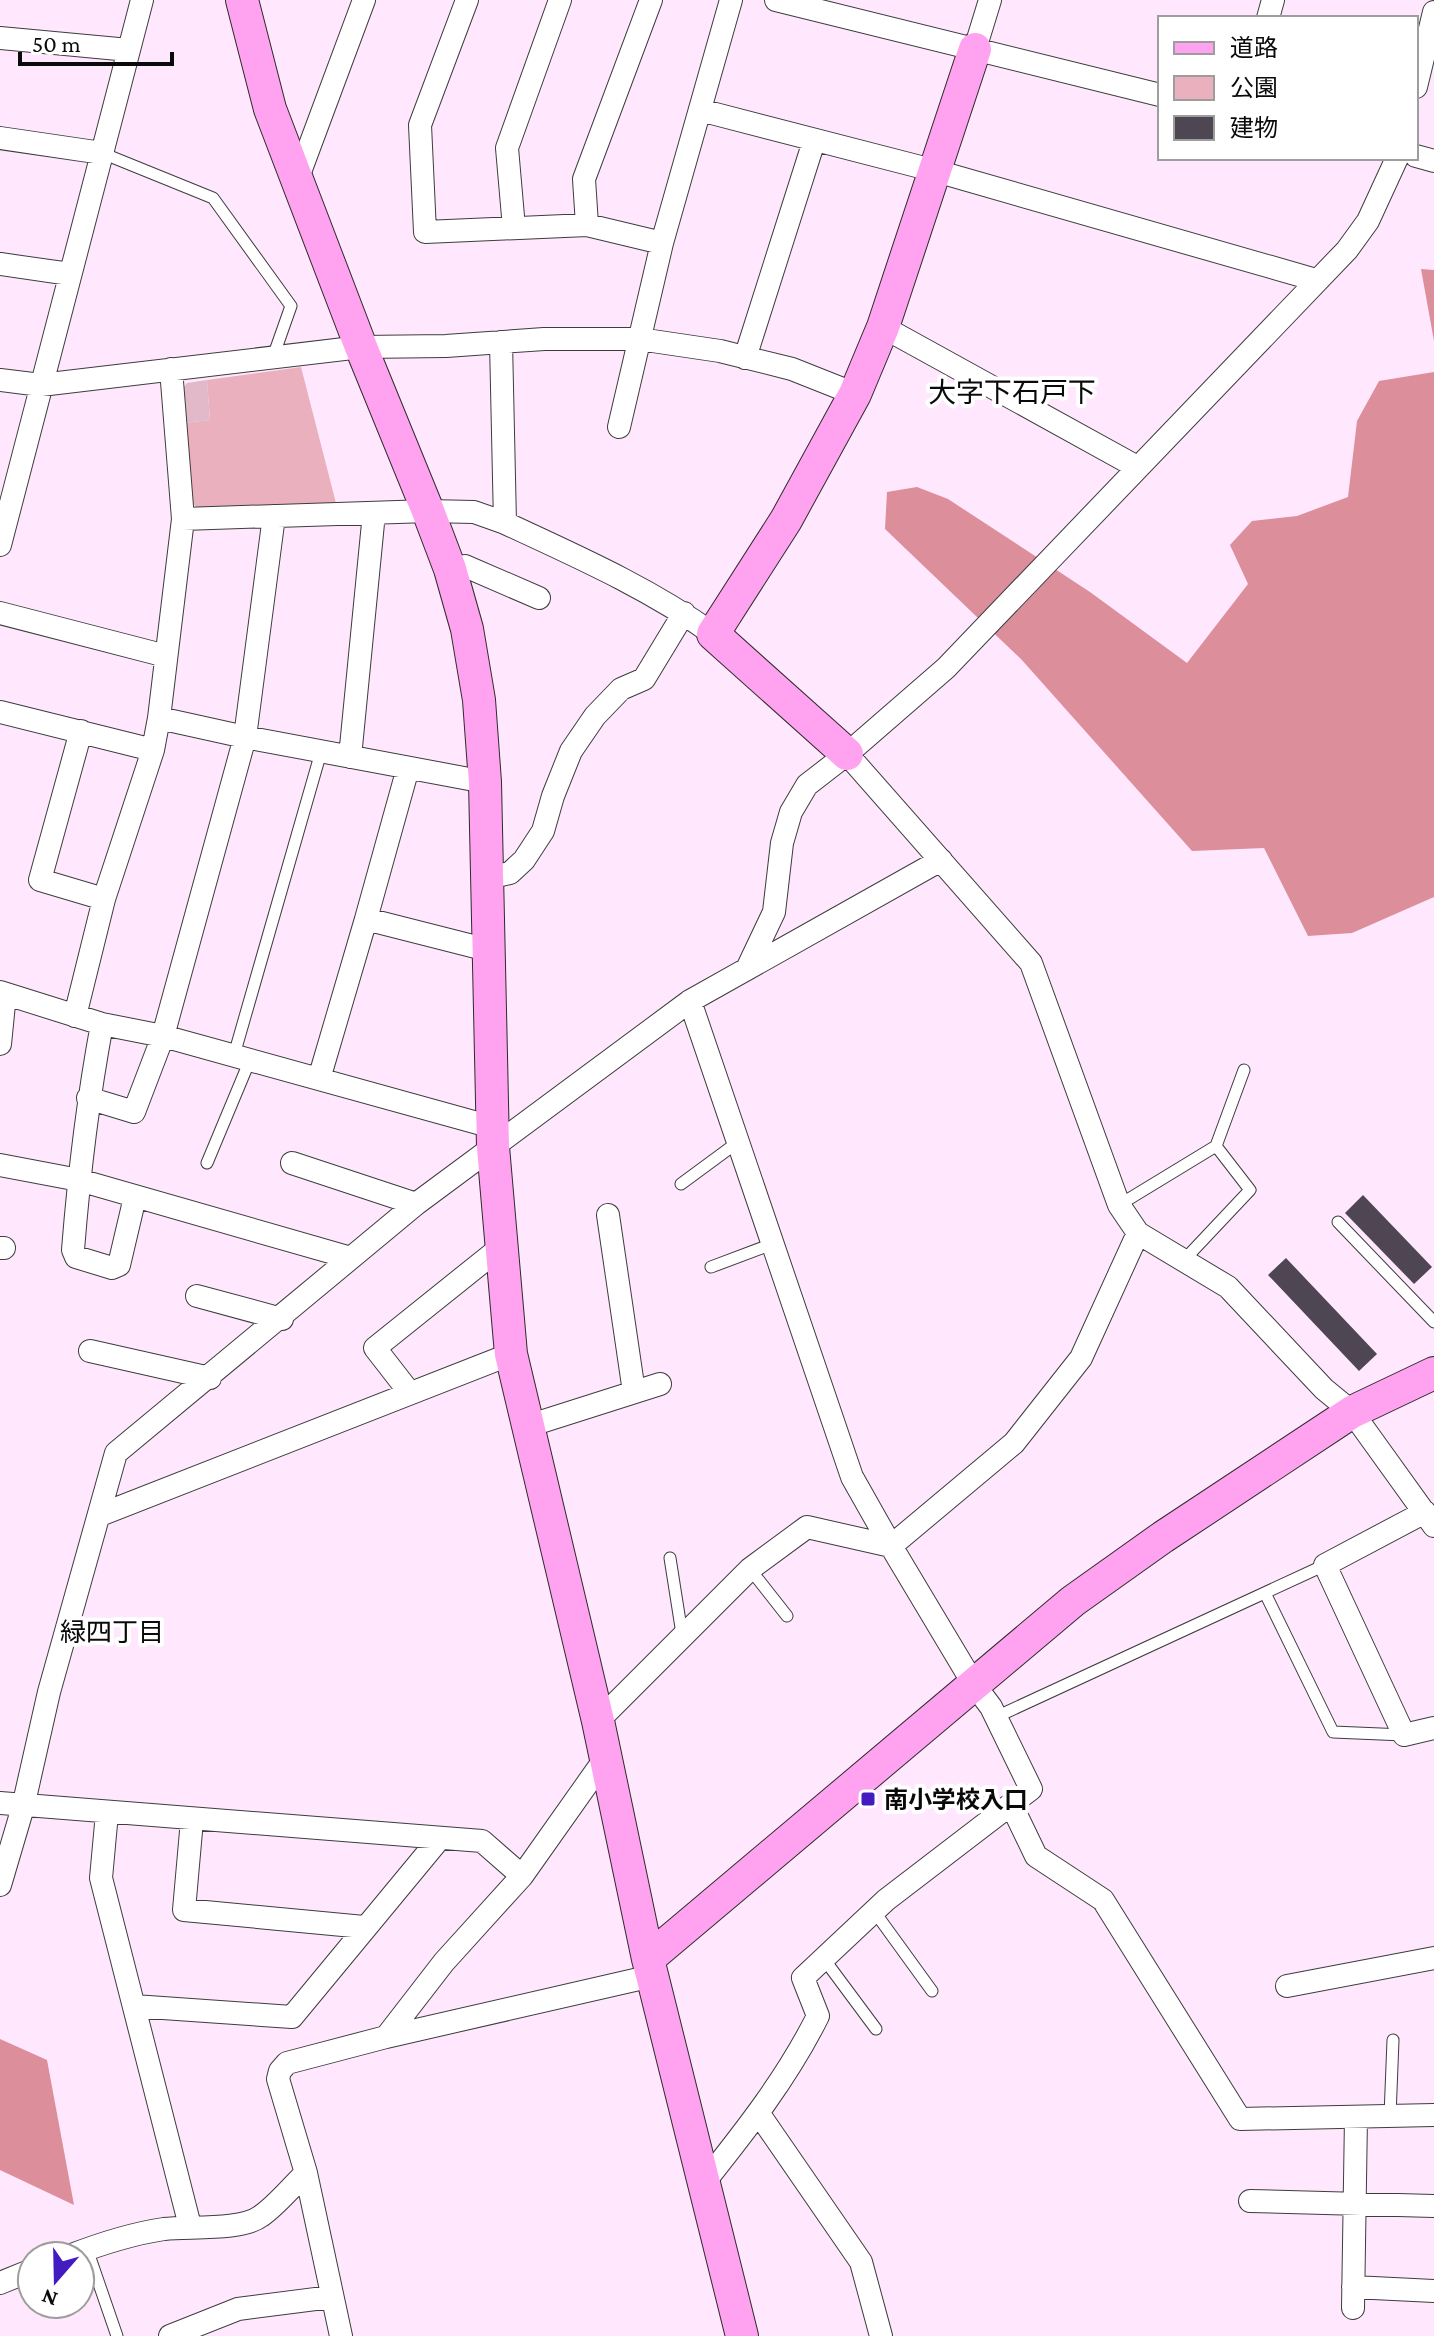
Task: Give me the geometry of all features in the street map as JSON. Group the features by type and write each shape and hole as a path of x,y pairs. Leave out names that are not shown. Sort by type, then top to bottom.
{"street":[{"path":"0,545 5,505 41,385 142,0"},
{"path":"242,0 270,109 450,569 467,629 479,700 485,782 492,1137 511,1354 598,1721 650,1968 742,2336"},
{"path":"297,180 364,0"},
{"path":"467,0 420,125 425,232 587,225 662,243"},
{"path":"514,228 507,148 560,0"},
{"path":"587,225 584,179 651,0"},
{"path":"619,427 662,243 731,0"},
{"path":"776,0 834,7 975,49 1158,95"},
{"path":"713,634 786,520 855,394 883,327 990,0"},
{"path":"1418,79 1434,12"},
{"path":"0,38 129,50"},
{"path":"700,110 936,171 1316,280"},
{"path":"0,138 102,153"},
{"path":"745,358 814,141"},
{"path":"747,969 774,912 782,843 791,812 807,785 946,668 1347,250 1368,221 1396,160"},
{"path":"0,264 70,274"},
{"path":"883,327 1137,467"},
{"path":"0,380 41,385 361,347 639,339 792,369 855,394"},
{"path":"501,342 505,523"},
{"path":"75,1016 104,899 153,750 159,718 183,519 171,369"},
{"path":"183,519 474,512 505,523 611,573 684,613 713,634 847,754 1031,963 1119,1205 1138,1233 1228,1287 1324,1389 1352,1412 1430,1519 1325,1565 1404,1735 1434,1728"},
{"path":"350,757 374,513"},
{"path":"88,1098 134,1112 163,1036 245,737 274,516"},
{"path":"450,569 465,566 539,598"},
{"path":"0,613 166,656"},
{"path":"487,878 510,873 524,860 543,831 571,751 595,716 621,689 644,679 684,613"},
{"path":"0,712 153,750"},
{"path":"159,718 485,782"},
{"path":"81,731 40,880 104,899"},
{"path":"319,1079 408,768"},
{"path":"0,1885 23,1807 49,1692 116,1453 282,1319 492,1137 690,1001 941,860"},
{"path":"366,919 488,950"},
{"path":"0,1044 2,993 102,1024 163,1036 319,1079 492,1137"},
{"path":"690,1001 852,1477 996,1717 1031,1789 874,1911 803,1978 818,2016 801,2051 759,2114 703,2184"},
{"path":"102,1024 88,1098 73,1250 76,1257 112,1268 119,1265 135,1197"},
{"path":"292,1163 416,1204"},
{"path":"0,1165 79,1180 351,1258"},
{"path":"608,1215 634,1392"},
{"path":"891,1546 1014,1443 1081,1358 1138,1233"},
{"path":"410,1393 375,1348 501,1247"},
{"path":"197,1296 282,1319"},
{"path":"90,1351 210,1378"},
{"path":"100,1515 511,1354"},
{"path":"341,2336 306,2173 278,2079 287,2063 650,1968 973,1683 1073,1601 1163,1537 1352,1412 1434,1373"},
{"path":"528,1426 660,1384"},
{"path":"598,1721 750,1569 807,1527 891,1546"},
{"path":"386,2037 444,1962 522,1876 604,1760"},
{"path":"0,1803 482,1841 522,1876"},
{"path":"1011,1804 1036,1856 1103,1900 1240,2119 1434,2115"},
{"path":"107,1813 101,1878 190,2226"},
{"path":"192,1820 184,1910 364,1927"},
{"path":"134,2006 292,2017 440,1838"},
{"path":"1287,1986 1434,1958"},
{"path":"759,2114 861,2262 881,2336"},
{"path":"1356,2117 1353,2298 1434,2291"},
{"path":"96,2245 190,2226 209,2229 259,2218 306,2173"},
{"path":"1250,2201 1434,2206"},
{"path":"170,2336 238,2309 331,2297"}],"lane":[{"path":"102,153 213,198 291,306 273,357"},
{"path":"207,1163 242,1057 321,752"},
{"path":"1119,1205 1216,1146 1244,1070"},
{"path":"681,1184 738,1142"},
{"path":"1185,1259 1250,1190 1216,1146"},
{"path":"1338,1222 1434,1322"},
{"path":"711,1267 772,1244"},
{"path":"670,1558 682,1634"},
{"path":"996,1717 1325,1565"},
{"path":"750,1569 787,1616"},
{"path":"1265,1593 1333,1732 1404,1735"},
{"path":"874,1911 932,1991"},
{"path":"824,1959 876,2029"},
{"path":"1390,2116 1393,2040"},
{"path":"96,2291 117,2336"}],"green space":[{"path":"301,367 337,507 200,510 192,503 184,423 210,420 207,380"}],"shaded area":[{"path":"1421,269 1434,270 1434,341"},
{"path":"1434,372 1434,897 1352,933 1308,936 1264,848 1192,851 1021,659 885,529 887,492 917,487 948,499 1090,592 1187,663 1248,584 1230,545 1252,521 1297,516 1348,497 1357,421 1379,381"},
{"path":"207,380 210,420 184,423 180,392 187,383"},
{"path":"0,2039 47,2060 74,2205 0,2170"}],"building":[{"path":"1363,1195 1432,1267 1414,1284 1345,1213"},
{"path":"1286,1258 1377,1354 1359,1371 1268,1275"}],"place":[{"name":"南小学校入口","path":"868,1799"}],"district":[{"name":"大字下石戸下","path":"1012,392"},
{"name":"緑四丁目","path":"112,1632"}]}
